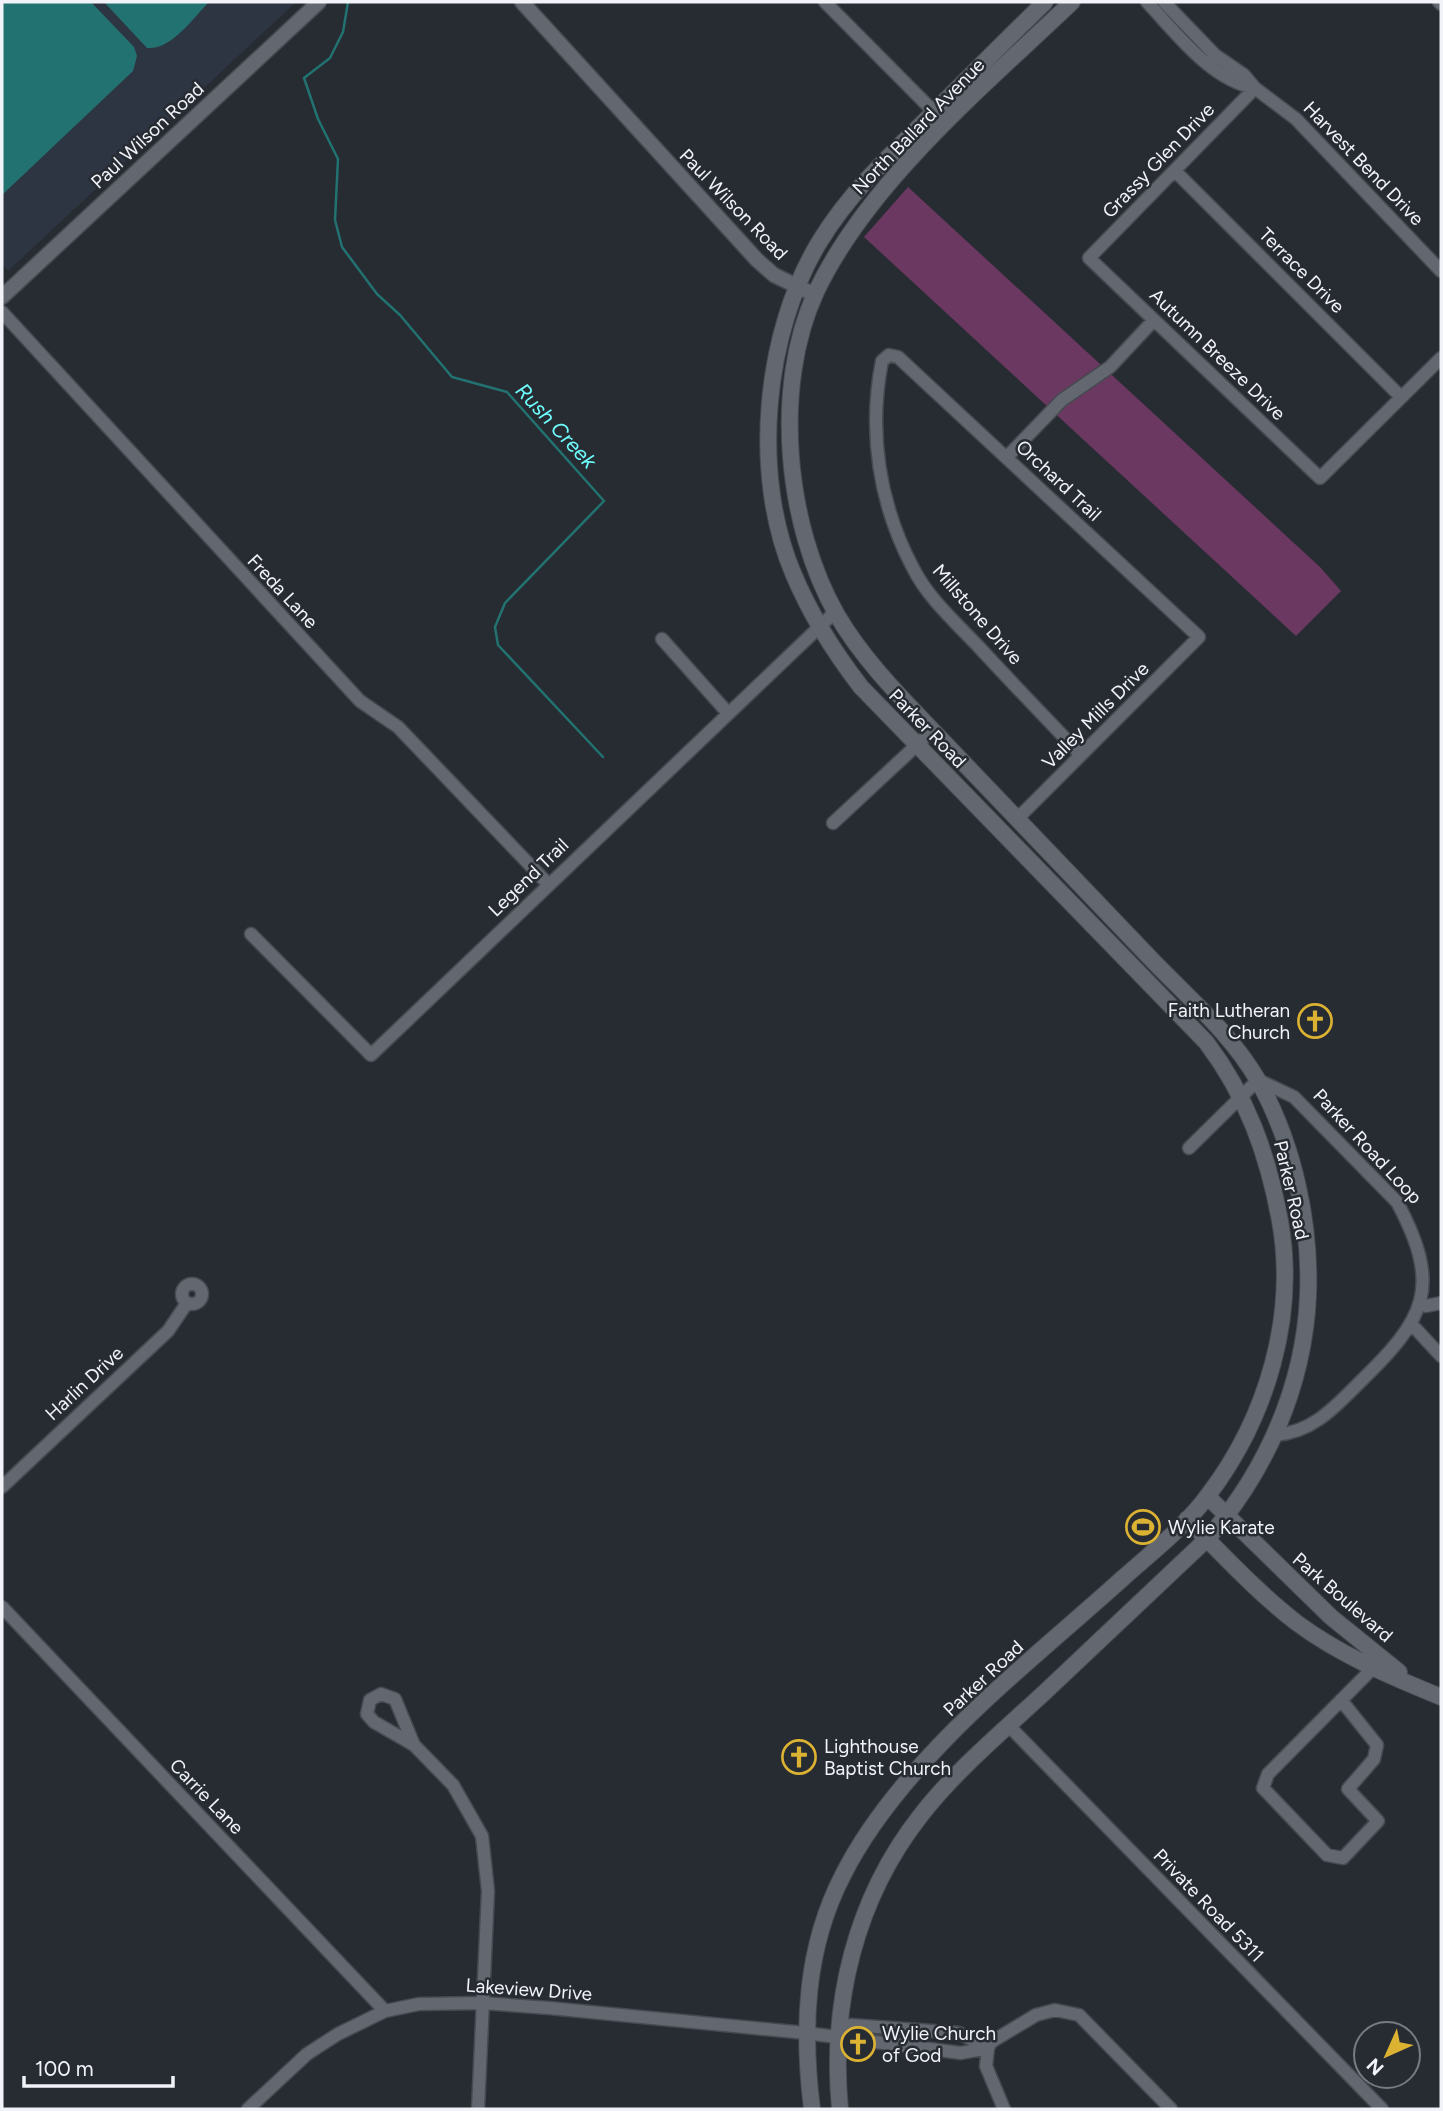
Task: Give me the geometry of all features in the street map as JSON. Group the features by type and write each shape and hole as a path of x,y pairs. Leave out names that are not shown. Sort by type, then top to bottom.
{"main road":[{"name":"North Ballard Avenue","path":"815,295 852,227 893,178 1072,2"},
{"name":"North Ballard Avenue","path":"796,287 821,240 856,192 1039,4"},
{"name":"Parker Road","path":"796,287 774,376 769,412 770,458 777,516 792,571 820,626 861,687 1206,1042 1228,1072 1266,1157 1285,1251 1284,1313 1274,1363 1242,1441 1208,1497 946,1740 890,1801 844,1873 824,1920 814,1955 806,2033 812,2109"},
{"name":"Parker Road","path":"815,295 797,357 789,414 800,514 808,547 835,612 858,648 933,730 1209,1015 1258,1080 1284,1139 1308,1248 1307,1325 1276,1435 1227,1517 1009,1726 922,1814 896,1850 871,1898 855,1942 842,1994 837,2079 840,2109"},
{"name":"Park Boulevard","path":"1208,1497 1331,1617 1434,1695"},
{"name":"Park Boulevard","path":"1187,1519 1235,1569 1298,1623 1374,1667 1434,1695"}],"street":[{"name":"Paul Wilson Road","path":"2,297 319,2"},
{"name":"Paul Wilson Road","path":"522,2 757,260 796,287 815,295"},
{"path":"825,2 946,124"},
{"name":"Harvest Bend Drive","path":"1147,2 1212,67 1237,85 1255,88"},
{"name":"Harvest Bend Drive","path":"1164,2 1215,55 1244,75 1255,88 1296,119 1441,271"},
{"path":"1039,4 1052,20"},
{"name":"Grassy Glen Drive","path":"1089,258 1255,88"},
{"name":"Terrace Drive","path":"1175,171 1401,397"},
{"name":"Autumn Breeze Drive","path":"1089,258 1320,478 1401,397"},
{"name":"Freda Lane","path":"2,312 360,701 398,727 548,884"},
{"path":"1007,457 1062,400 1110,368 1154,320"},
{"name":"Orchard Trail","path":"889,355 898,357 1199,637"},
{"name":"Millstone Drive","path":"889,355 882,361 876,391 875,433 887,501 914,570 948,615 1081,755"},
{"path":"1401,397 1441,358"},
{"name":"Legend Trail","path":"251,934 371,1055 727,712 835,612"},
{"name":"Valley Mills Drive","path":"1017,819 1199,637"},
{"path":"662,639 727,712"},
{"path":"832,823 933,730"},
{"path":"1189,1148 1258,1080"},
{"name":"Parker Road Loop","path":"1258,1080 1294,1097 1412,1222 1430,1259 1426,1306 1415,1328 1325,1417 1296,1433 1276,1435"},
{"name":"Harlin Drive","path":"2,1487 168,1331 187,1303"},
{"path":"1426,1306 1441,1303"},
{"path":"1415,1328 1441,1356"},
{"name":"Carrie Lane","path":"2,1607 385,2011"},
{"path":"1341,1700 1377,1745 1374,1759 1348,1789 1378,1821 1343,1857 1327,1854 1263,1788 1268,1774 1341,1700 1374,1667"},
{"name":"Private Road 5311","path":"1009,1726 1382,2109"},
{"path":"414,1745 453,1785 482,1836 488,1891 478,2109"},
{"name":"Lakeview Drive","path":"248,2109 307,2054 385,2011 419,2004 482,2003 806,2033 841,2040 961,2053 988,2048"},
{"path":"1004,2109 986,2066 991,2042 1036,2015 1055,2010 1079,2015 1171,2109"},
{"path":"841,2040 851,2025 959,2033 988,2048"}],"shaded area":[{"path":"2,2 296,2 8,271 2,264"},
{"path":"2,2 91,2 134,47 137,56 133,71 2,195"},
{"path":"104,2 209,2 173,39 165,44 147,48"},
{"path":"908,187 1320,567 1341,591 1296,636 864,237"}],"waterway":[{"name":"Rush Creek","path":"348,2 343,32 330,58 304,78 318,119 338,159 335,220 342,247 377,294 400,315 452,377 507,392 604,501 505,603 495,627 498,645 603,757"}],"place":[{"name":"Faith Lutheran Church","path":"1315,1021"},
{"name":"Wylie Karate","path":"1143,1527"},
{"name":"Lighthouse Baptist Church","path":"799,1757"},
{"name":"Wylie Church of God","path":"858,2044"}]}
